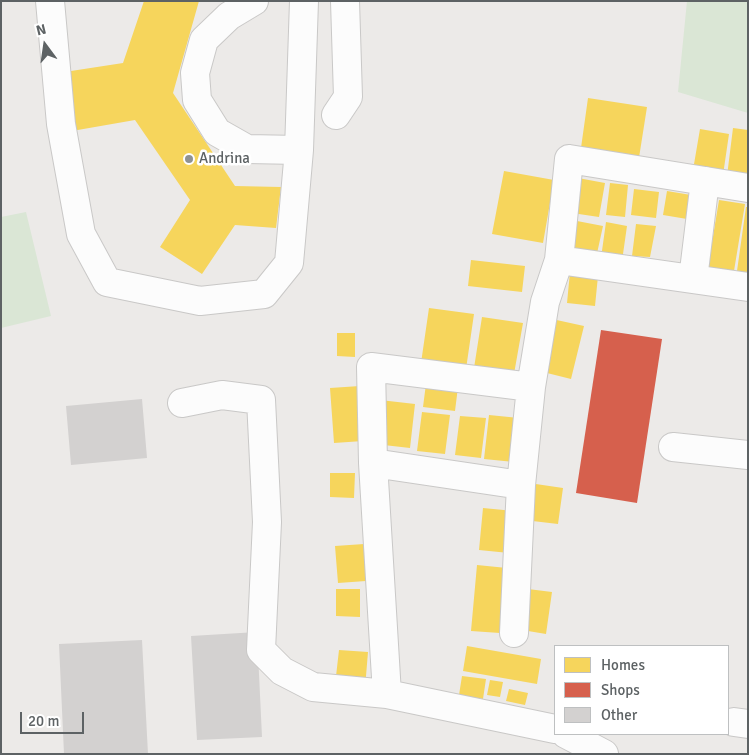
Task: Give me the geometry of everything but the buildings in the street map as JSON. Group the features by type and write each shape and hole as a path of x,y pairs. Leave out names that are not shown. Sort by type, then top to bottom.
{"street":[{"path":"50,1 61,124 81,234 107,282 200,301 264,294 290,263 299,150 304,2 297,1"},
{"path":"254,1 229,16 204,40 195,73 197,100 217,132 247,149 299,150"},
{"path":"336,115 348,97 345,1"},
{"path":"514,633 521,485 531,387 545,302 559,260 569,159 748,188"},
{"path":"693,279 705,181"},
{"path":"559,260 748,287"},
{"path":"386,694 373,463 371,367 531,387"},
{"path":"182,403 222,395 261,400 267,522 261,650 282,671 313,687 386,694 554,729"},
{"path":"673,447 748,456"},
{"path":"373,463 521,485"},
{"path":"568,735 604,754"}],"green space":[{"path":"687,1 748,1 748,113 678,92"},
{"path":"26,212 51,316 1,328 1,217"}],"place":[{"name":"Andrina","path":"189,159"}]}
